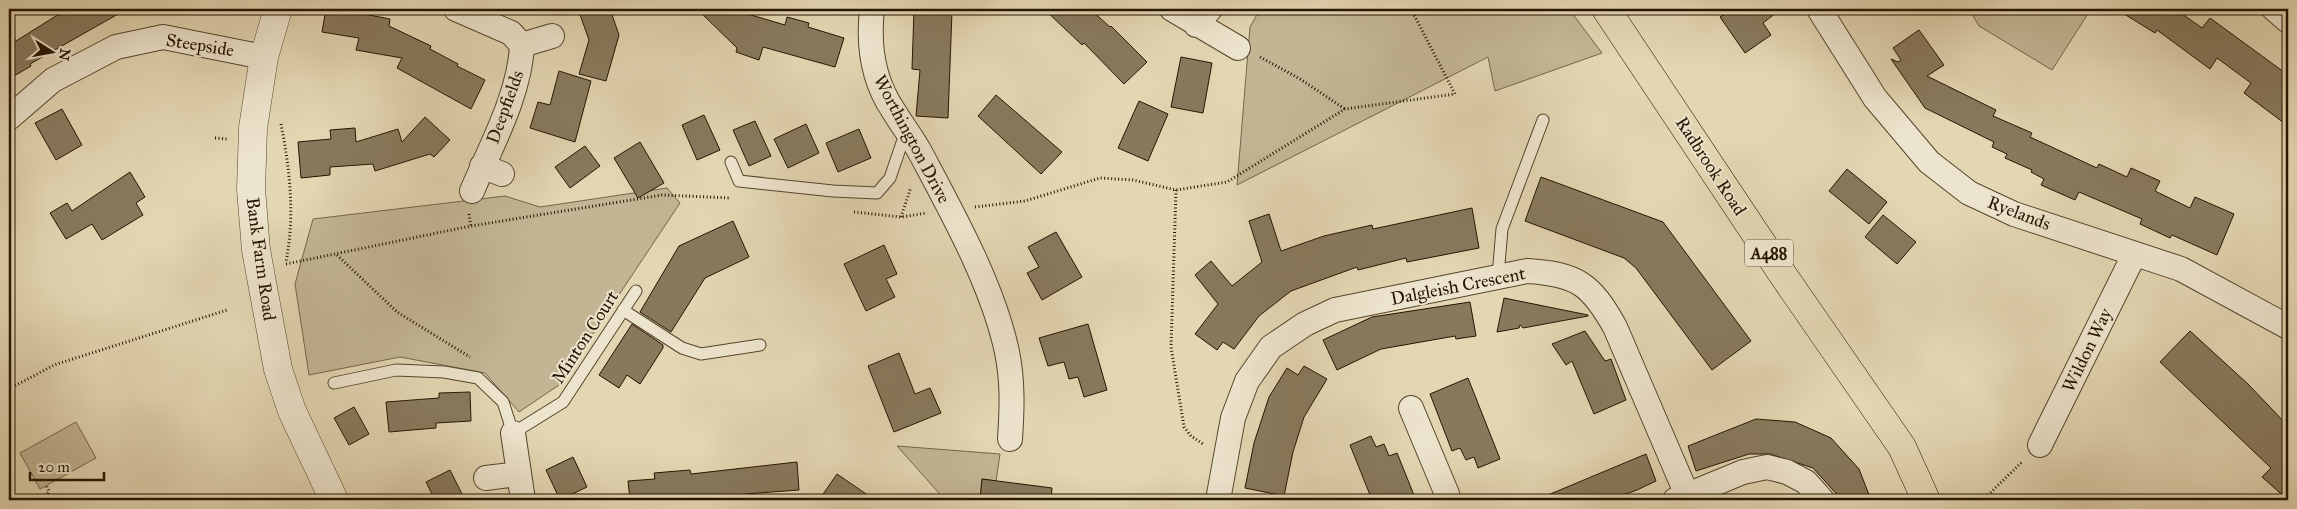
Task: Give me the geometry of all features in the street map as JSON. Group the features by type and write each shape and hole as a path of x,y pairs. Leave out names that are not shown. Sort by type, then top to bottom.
{"main road":[{"name":"Radbrook Road","path":"1606,9 1783,275 1902,447 1926,500"}],"street":[{"name":"Bank Farm Road","path":"278,9 264,57 253,128 251,189 256,250 278,369 292,411 334,500"},
{"name":"Deepfields","path":"456,9 511,33 522,45 521,66 507,110 492,170 472,191"},
{"name":"Worthington Drive","path":"871,9 869,45 876,75 892,108 907,130 950,210 989,295 1007,352 1012,400 1010,439"},
{"path":"1172,9 1203,17 1238,48"},
{"name":"Ryelands","path":"1819,9 1875,98 1929,162 1968,193 2014,214 2181,269 2288,327"},
{"path":"2274,9 2288,21"},
{"name":"Deepfields","path":"522,45 552,36"},
{"name":"Steepside","path":"9,118 53,80 116,47 164,37 264,57"},
{"name":"Wildon Way","path":"2040,445 2134,255"},
{"name":"Dalgleish Crescent","path":"1218,500 1232,418 1247,381 1271,347 1305,324 1334,310 1527,271 1556,273 1580,282 1601,303 1615,327 1681,498"},
{"path":"1411,408 1446,494 1446,500"},
{"path":"513,433 523,500"},
{"path":"1681,498 1743,472 1767,467 1787,472 1806,482 1822,500"},
{"path":"486,478 518,474"}],"lane":[{"path":"1498,276 1502,229 1543,120"},
{"path":"731,162 740,181 833,191 877,193 890,178 907,130"},
{"name":"Minton Court","path":"513,433 563,402 636,291"},
{"path":"623,310 682,348 701,354 760,345"},
{"path":"334,383 396,370 444,372 478,378 503,402 513,433"}],"path":[{"path":"1238,48 1255,54 1300,79 1345,109"},
{"path":"280,120 289,163 291,201 290,239 285,272"},
{"path":"1176,190 1171,347 1176,390 1184,426 1191,436 1200,443 1227,448"},
{"path":"336,255 397,312 476,361 478,378"},
{"path":"9,389 54,365 227,310"},
{"path":"1983,500 2040,445"},
{"path":"45,500 49,491 46,485"}],"shaded area":[{"path":"1260,9 1569,9 1602,53 1495,91 1488,57 1237,185 1250,27"},
{"path":"1969,9 2091,9 2052,70 1979,26"},
{"path":"667,188 680,203 559,385 519,412 485,373 400,357 309,375 295,284 313,219 505,196 540,207"},
{"path":"76,422 96,458 40,489 20,453"},
{"path":"897,446 1000,454 996,481 982,479 980,500 945,500"}],"building":[{"path":"67,9 127,9 30,64 31,66 9,79 9,29 16,41"},
{"path":"326,9 353,9 353,12 390,19 389,26 431,46 430,49 458,64 457,66 485,80 471,109 397,68 402,58 356,50 359,38 322,32"},
{"path":"578,9 610,9 619,35 606,81 579,74 589,40"},
{"path":"697,9 731,9 785,25 787,17 809,23 808,27 844,38 835,67 763,47 759,60 736,52 737,48"},
{"path":"1044,9 1090,9 1111,26 1147,62 1124,84 1084,43 1082,45"},
{"path":"1733,9 1781,9 1763,23 1771,35 1745,53 1720,17"},
{"path":"2116,9 2175,9 2202,28 2210,18 2288,75 2288,126 2244,93 2251,83 2217,58 2210,69 2157,30 2155,33"},
{"path":"914,10 952,12 948,118 916,116 920,70 912,69"},
{"path":"1919,30 1944,65 1927,76 1996,110 1993,116 2032,133 2030,137 2097,168 2099,164 2127,177 2131,168 2160,181 2155,191 2190,208 2195,197 2234,214 2217,255 2172,235 2170,238 2140,224 2142,219 2079,192 2075,200 2041,185 2044,179 2031,172 2032,170 2005,158 2007,154 1992,147 1994,142 1925,108 1891,59 1898,62 1901,60 1893,48"},
{"path":"1181,57 1212,63 1203,113 1171,107"},
{"path":"559,71 591,81 575,142 530,128 538,102 550,105"},
{"path":"996,95 1062,152 1041,174 978,116"},
{"path":"1139,101 1168,114 1148,161 1118,148"},
{"path":"62,109 82,145 56,160 35,123"},
{"path":"704,115 720,150 697,160 682,125"},
{"path":"425,117 450,140 434,157 430,154 375,171 373,164 330,167 330,175 301,178 298,142 331,139 330,130 355,128 356,142 398,129 402,142"},
{"path":"755,121 771,156 749,166 733,130"},
{"path":"806,124 819,153 788,168 774,139"},
{"path":"859,129 871,158 838,172 826,143"},
{"path":"640,142 664,183 638,198 614,158"},
{"path":"585,146 600,166 570,188 555,167"},
{"path":"1847,169 1887,202 1869,224 1829,191"},
{"path":"130,172 145,197 136,203 143,215 102,240 92,224 66,239 50,213 67,203 72,211"},
{"path":"1541,177 1663,222 1751,341 1712,370 1636,268 1624,258 1525,221"},
{"path":"1472,208 1479,248 1407,262 1406,258 1358,270 1357,267 1291,291 1259,316 1234,349 1223,342 1217,350 1195,334 1218,304 1195,275 1211,261 1232,286 1262,262 1249,221 1269,214 1281,251 1324,236 1372,225 1373,229"},
{"path":"1883,215 1916,242 1897,264 1865,237"},
{"path":"733,221 749,257 705,278 671,332 640,312 679,246"},
{"path":"1056,232 1082,277 1042,300 1027,273 1039,267 1028,247"},
{"path":"884,245 897,274 886,279 895,297 866,311 844,264"},
{"path":"1504,298 1588,316 1523,328 1520,325 1519,328 1497,332"},
{"path":"1470,302 1476,336 1456,339 1455,336 1381,349 1337,370 1323,340 1372,317"},
{"path":"632,324 663,345 663,348 640,384 627,375 619,388 599,375"},
{"path":"1088,324 1107,390 1084,397 1078,377 1069,379 1064,362 1048,366 1039,338"},
{"path":"1585,331 1605,361 1611,359 1626,400 1594,414 1572,361 1566,365 1552,344"},
{"path":"2190,331 2248,384 2288,426 2288,500 2262,477 2271,468 2160,362"},
{"path":"899,353 915,394 930,388 941,413 894,432 868,366"},
{"path":"1304,366 1327,379 1304,417 1293,452 1284,496 1245,488 1254,443 1269,397 1287,368 1298,375"},
{"path":"1468,378 1500,459 1478,468 1474,457 1466,460 1460,448 1452,451 1430,394"},
{"path":"470,392 471,421 436,423 436,428 389,432 386,402 439,398 439,393"},
{"path":"354,407 369,434 349,445 334,418"},
{"path":"1756,419 1795,422 1831,438 1859,469 1871,500 1842,500 1813,468 1770,454 1749,454 1696,471 1688,446"},
{"path":"1371,436 1376,447 1384,444 1389,456 1397,453 1416,500 1372,500 1350,445"},
{"path":"1646,454 1656,481 1637,490 1609,500 1536,500"},
{"path":"573,457 587,487 560,500 546,470"},
{"path":"797,462 799,490 745,494 746,497 715,500 709,500 709,498 630,500 628,481 655,479 654,473 690,470 691,474"},
{"path":"450,470 465,500 435,500 426,482"},
{"path":"837,474 875,500 819,500"},
{"path":"982,479 1052,488 1051,500 980,500"}]}
